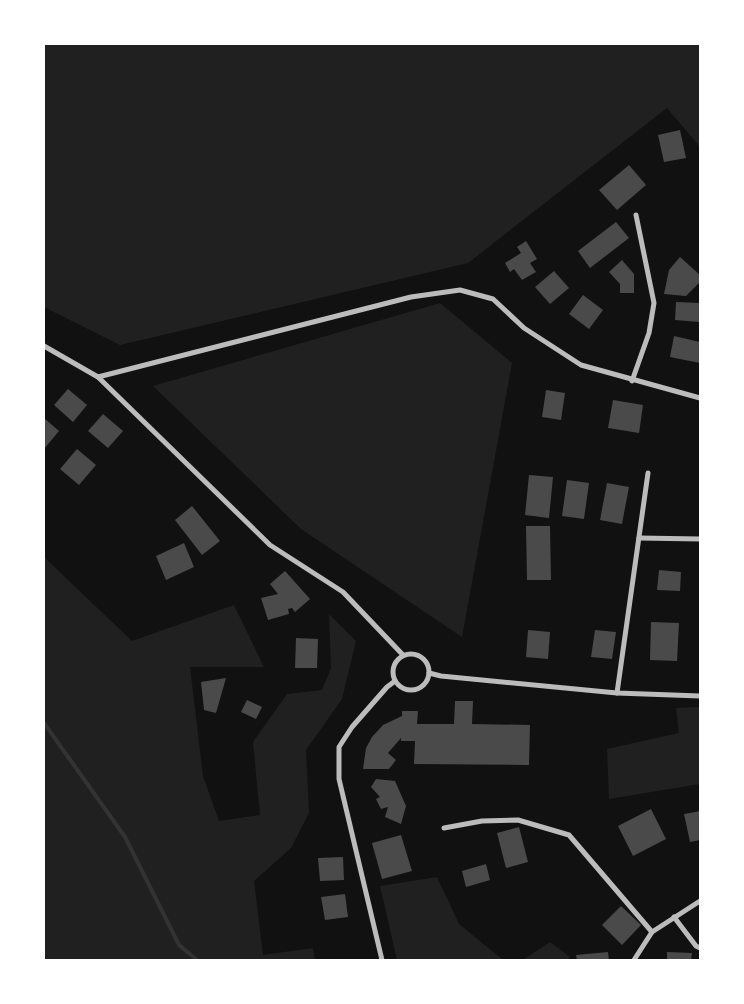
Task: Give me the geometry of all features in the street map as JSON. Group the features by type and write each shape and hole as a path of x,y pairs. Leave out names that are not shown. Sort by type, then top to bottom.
{"street":[{"path":"632,381 649,333 654,303 636,215"},
{"path":"98,377 412,297 460,290 493,299 524,328 581,365 632,381 700,398"},
{"path":"44,346 98,377 270,545 343,592 404,655"},
{"path":"617,693 648,473"},
{"path":"639,538 700,539"},
{"path":"415,654 420,656 428,667 429,673 424,684 415,689 404,688 395,681 393,672 398,659 404,655 415,654"},
{"path":"429,673 441,676 617,693 700,696"},
{"path":"382,960 339,779 339,747 352,727 386,687 395,681"},
{"path":"444,828 482,821 518,820 569,835 652,932"},
{"path":"634,960 652,932 700,901"},
{"path":"674,917 696,946 700,948"}],"shaded area":[{"path":"44,44 700,44 700,147 667,108 468,263 120,345 44,307"},
{"path":"440,303 512,363 462,637 301,529 153,386"},
{"path":"44,557 132,641 234,605 264,667 190,667 203,776 219,821 260,815 253,742 287,694 322,690 331,668 329,614 356,641 342,699 306,750 309,813 291,848 254,881 263,955 313,948 315,960 44,960"},
{"path":"700,707 700,784 609,799 607,749 679,733 676,708"},
{"path":"437,877 459,924 503,960 397,960 380,886"},
{"path":"550,942 570,957 567,960 523,960"}],"building":[{"path":"680,130 686,158 664,162 658,135"},
{"path":"629,165 646,185 617,210 599,190"},
{"path":"616,222 629,238 590,268 578,251"},
{"path":"526,241 537,259 530,263 536,272 522,280 514,269 510,272 505,263 521,253 517,247"},
{"path":"680,257 700,275 700,282 686,296 664,294 669,270"},
{"path":"622,260 634,274 634,293 620,293 620,284 609,272"},
{"path":"554,271 569,288 550,304 535,287"},
{"path":"583,295 603,310 589,329 569,314"},
{"path":"676,302 700,303 700,322 675,320"},
{"path":"674,336 700,342 700,363 670,357"},
{"path":"68,389 87,405 73,422 54,405"},
{"path":"546,390 565,393 561,420 542,417"},
{"path":"613,400 643,405 639,433 608,428"},
{"path":"103,414 123,431 108,448 88,431"},
{"path":"44,418 59,431 44,449"},
{"path":"77,449 96,465 79,485 60,469"},
{"path":"529,475 553,477 549,518 525,515"},
{"path":"567,480 589,483 584,519 562,516"},
{"path":"607,483 629,487 622,524 600,520"},
{"path":"192,506 220,541 202,555 175,520"},
{"path":"526,526 550,526 551,580 527,580"},
{"path":"184,543 194,567 166,580 156,556"},
{"path":"659,570 681,572 680,591 657,590"},
{"path":"285,571 310,599 295,612 292,608 288,609 289,614 268,620 261,598 278,594 270,584"},
{"path":"651,622 679,623 677,661 650,660"},
{"path":"528,630 550,632 548,659 526,657"},
{"path":"595,630 616,632 612,659 591,657"},
{"path":"296,638 318,639 317,668 295,668"},
{"path":"226,678 216,713 204,710 201,682"},
{"path":"247,700 262,707 256,719 241,712"},
{"path":"455,701 473,701 472,724 530,725 529,765 414,764 415,741 401,741 401,738 388,753 396,760 389,769 363,769 366,748 372,737 383,725 402,716 402,711 418,711 417,724 454,724"},
{"path":"376,779 395,781 406,806 401,824 385,817 388,807 381,809 376,799 380,797 371,787"},
{"path":"651,809 666,839 633,856 618,826"},
{"path":"700,811 700,840 690,842 684,814"},
{"path":"519,827 528,862 506,868 497,833"},
{"path":"401,835 412,871 382,879 372,843"},
{"path":"343,857 344,880 320,881 318,858"},
{"path":"486,864 490,880 466,887 462,871"},
{"path":"345,894 348,917 325,920 321,897"},
{"path":"621,906 641,925 622,945 602,925"},
{"path":"608,952 609,960 577,960 576,955"},
{"path":"667,952 692,953 691,960 667,960"}],"waterway":[{"path":"44,723 125,837 179,945 197,960"}]}
